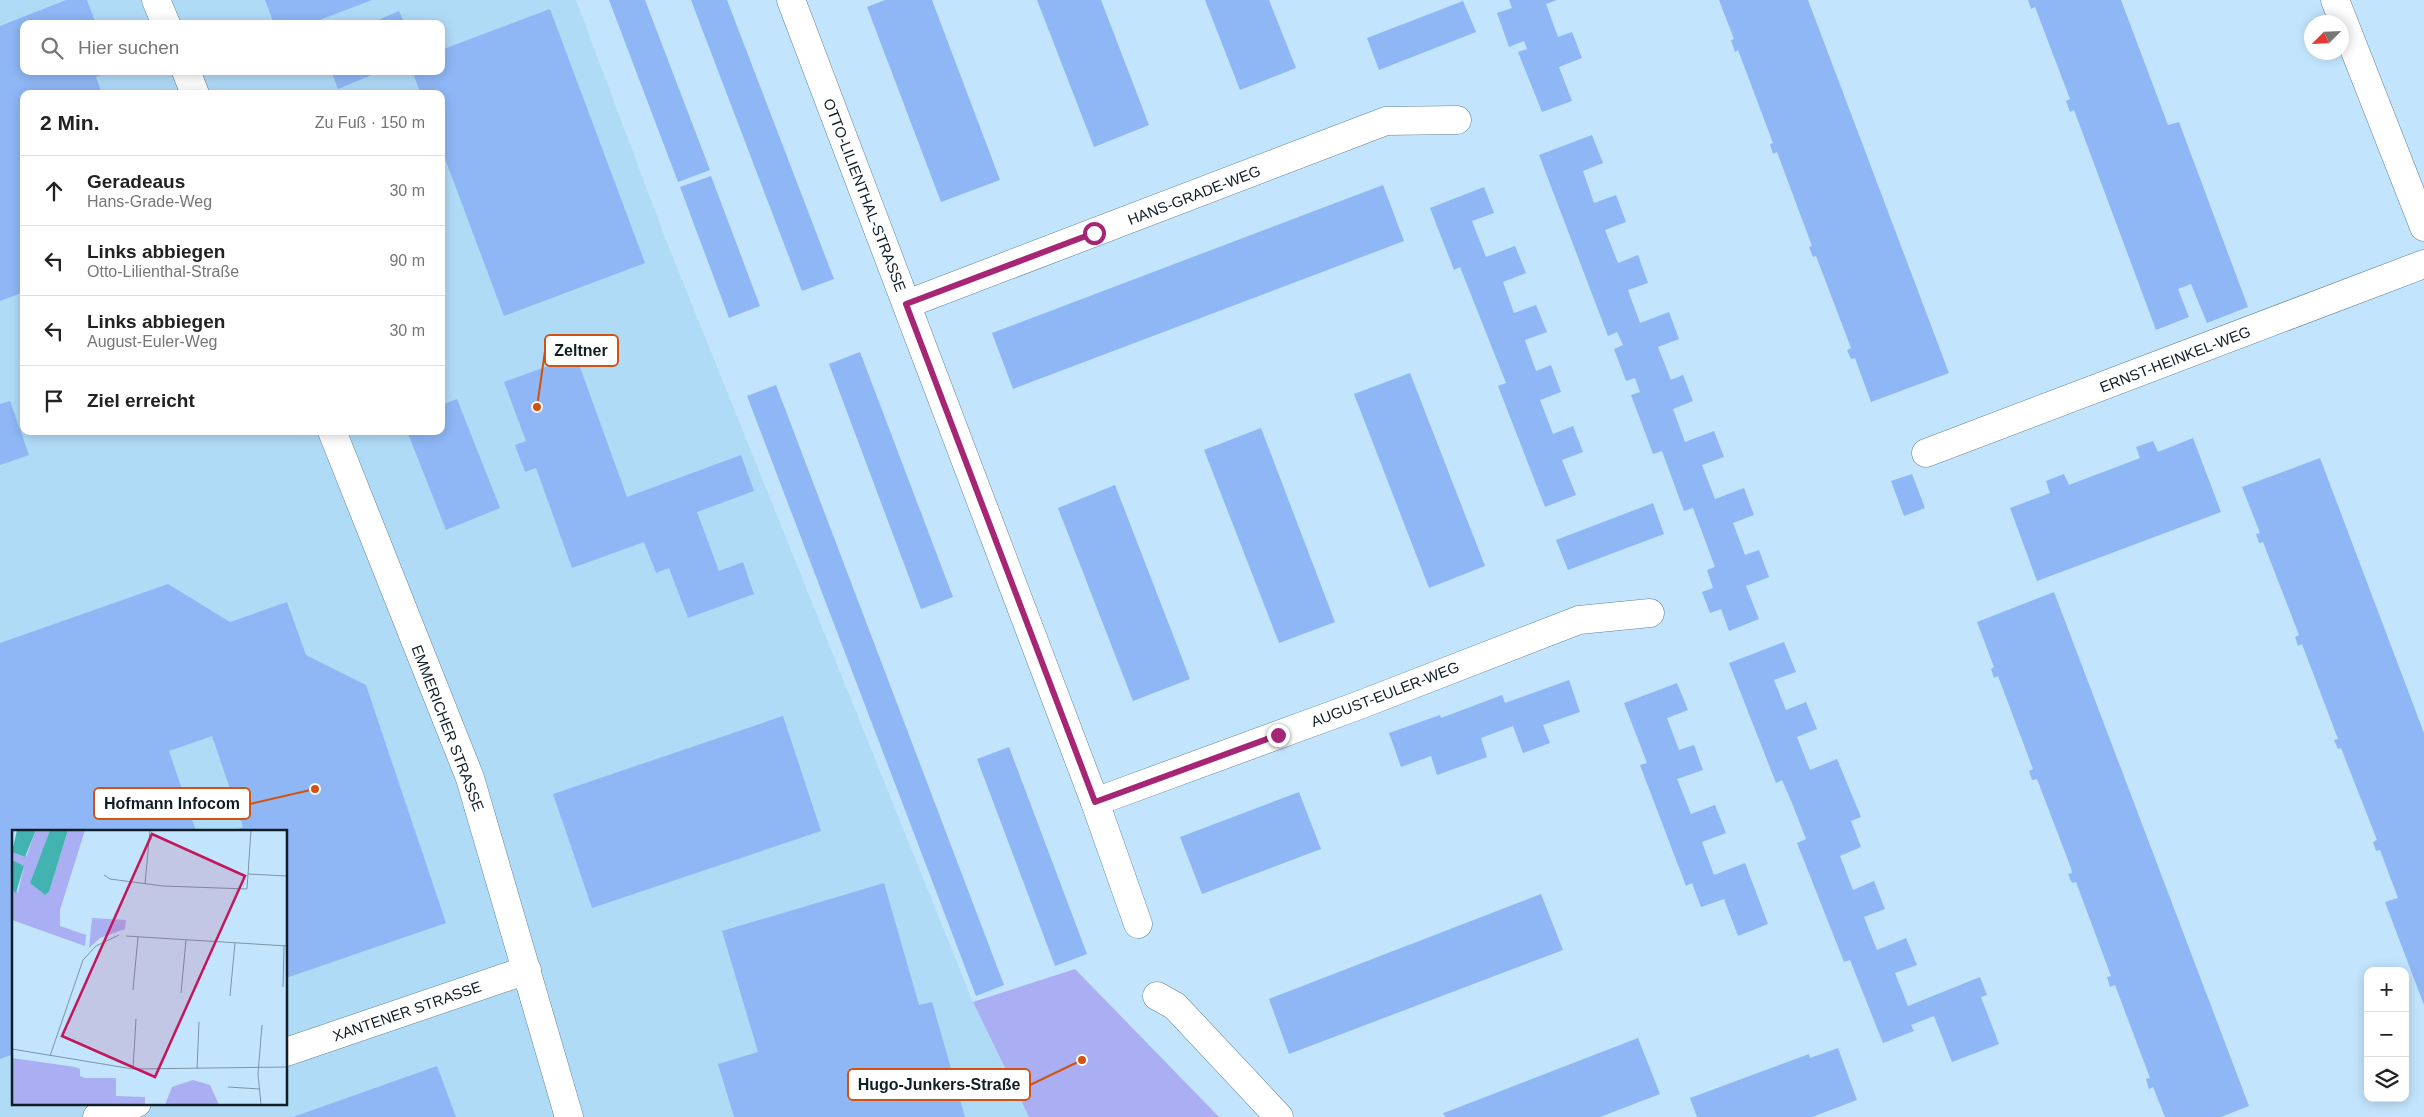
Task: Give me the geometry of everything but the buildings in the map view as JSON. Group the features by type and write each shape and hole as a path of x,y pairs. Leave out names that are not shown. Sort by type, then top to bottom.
{"street":[{"path":"156,0 164,20"},
{"name":"OTTO-LILIENTHAL-STRASSE","path":"791,0 1095,802 1138,924"},
{"path":"2335,0 2424,227"},
{"path":"188,75 193,90"},
{"name":"HANS-GRADE-WEG","path":"906,304 1386,122 1458,120"},
{"name":"ERNST-HEINKEL-WEG","path":"1926,453 2424,264"},
{"name":"EMMERICHER STRASSE","path":"334,435 470,778 570,1117"},
{"name":"AUGUST-EULER-WEG","path":"1095,802 1356,706 1579,620 1650,613"},
{"name":"XANTENER STRASSE","path":"288,1051 527,970"},
{"path":"1157,996 1175,1006 1279,1117"},
{"path":"97,1117 134,1104"}],"shaded area":[{"path":"0,0 576,0 666,240 973,1002 1029,1117 0,1117"},
{"path":"1075,969 1219,1117 1029,1117 973,1002"}],"place":[{"name":"Zeltner","path":"537,407"},
{"name":"Hofmann Infocom","path":"315,789"},
{"name":"Hugo-Junkers-Straße","path":"1082,1060"}],"route":[{"path":"1094,233 906,304 1095,802 1278,735"}]}
